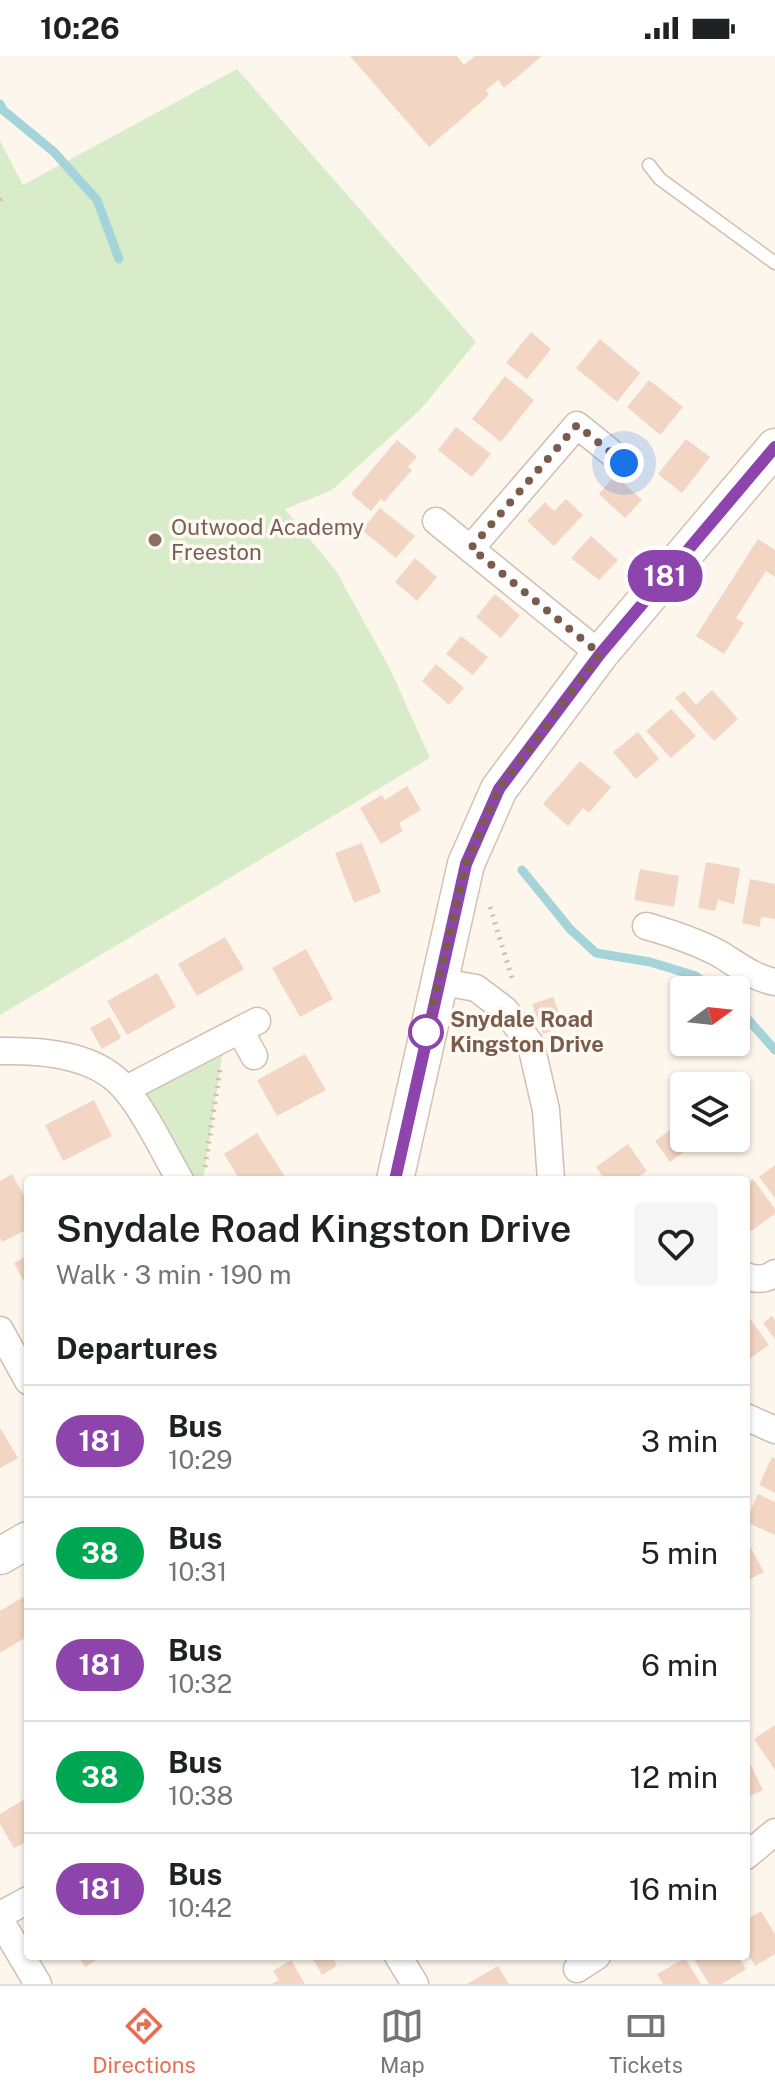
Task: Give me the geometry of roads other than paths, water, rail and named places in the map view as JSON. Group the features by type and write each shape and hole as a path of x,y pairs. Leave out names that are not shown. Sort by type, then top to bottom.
{"street":[{"path":"471,548 577,425 624,463"},
{"path":"396,1176 437,981 466,864 499,789 600,654 768,468"},
{"path":"436,521 600,654"},
{"path":"646,926 682,936 716,952 758,979 775,982"},
{"path":"437,981 476,988 505,1010 531,1045 546,1110 551,1176"},
{"path":"126,1089 240,1029 254,1056"},
{"path":"0,1051 29,1050 81,1061 109,1074 126,1089 178,1176"},
{"path":"750,1278 755,1280 775,1273"},
{"path":"0,1330 24,1374"},
{"path":"750,1419 775,1430"},
{"path":"0,1556 24,1542"},
{"path":"750,1853 775,1832"},
{"path":"24,1903 0,1918 24,1960"},
{"path":"24,1960 38,1984"},
{"path":"400,1960 415,1984"}],"lane":[{"path":"649,165 660,179 775,263"}],"waterway":[{"path":"0,104 3,110 54,152 97,200 119,259"},
{"path":"522,870 570,929 596,953 650,962 696,976"},
{"path":"750,1022 775,1050"}],"place":[{"name":"Outwood Academy Freeston","path":"155,540"},
{"name":"Snydale Road Kingston Drive","path":"426,1032"}]}
